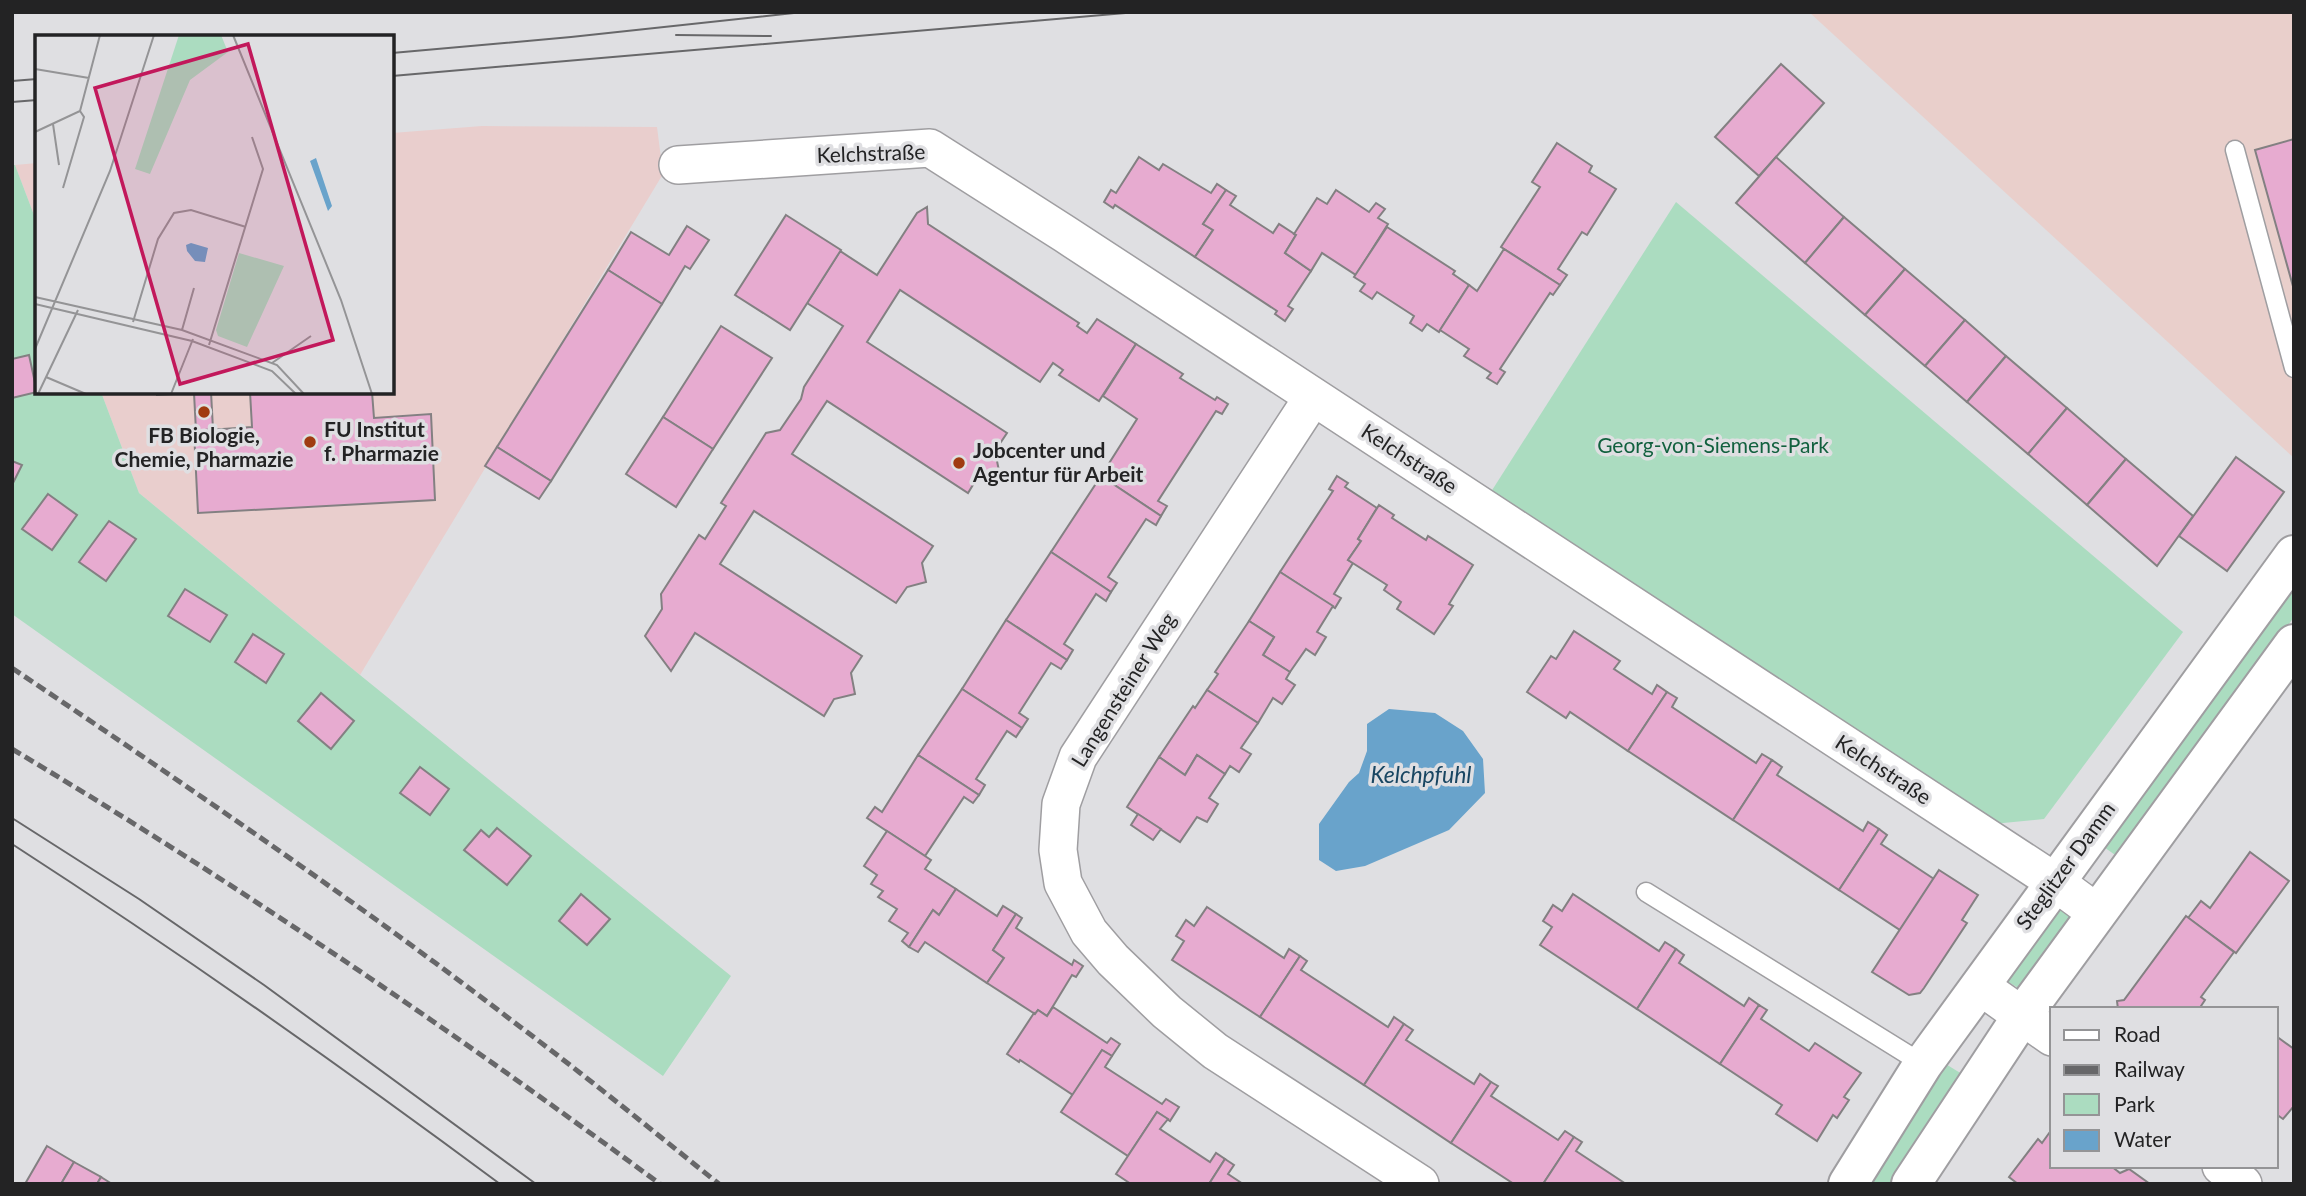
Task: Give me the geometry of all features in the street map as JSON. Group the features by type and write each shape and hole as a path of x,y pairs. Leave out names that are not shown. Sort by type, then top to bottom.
{"main road":[{"name":"Steglitzer Damm","path":"1848,1184 1923,1064 2294,555"},
{"path":"1911,1184 2037,1026 2097,913 2294,644"}],"street":[{"name":"Kelchstraße","path":"678,164 930,148 2055,882 2097,913"},
{"name":"Langensteiner Weg","path":"1313,397 1078,757 1061,804 1058,850 1063,883 1089,932 1112,960 1167,1012 1215,1051 1420,1184"},
{"path":"1980,986 2037,1026"},
{"path":"2223,1168 2243,1184"}],"lane":[{"path":"2235,150 2294,368"},
{"path":"1647,892 1923,1064"}],"shaded area":[{"path":"1809,12 2294,12 2294,458"},
{"name":"FU Institut f. Pharmazie","path":"482,126 657,127 663,174 360,675 139,493 102,394 394,394 394,133"},
{"path":"35,163 35,218 15,165"}],"green space":[{"path":"12,165 15,165 35,218 35,394 102,394 139,493 731,976 663,1076 12,614"},
{"name":"Georg-von-Siemens-Park","path":"1676,202 2183,632 2044,819 1993,824 1489,495"},
{"path":"2294,581 2294,617 2118,857 2101,845"},
{"path":"2057,908 2068,913 2070,921 2020,989 2005,980"},
{"path":"1944,1063 1962,1074 1892,1184 1867,1184"}],"water":[{"name":"Kelchpfuhl","path":"1389,709 1435,713 1463,731 1483,759 1485,793 1449,830 1365,866 1336,871 1319,860 1319,824 1349,782 1359,773 1367,751 1367,724"}],"building":[{"path":"1781,64 1824,103 1759,176 1715,137"},
{"path":"2294,139 2294,290 2255,150"},
{"path":"1557,143 1592,166 1589,172 1616,189 1587,235 1582,232 1558,269 1567,275 1560,285 1501,247 1540,187 1532,182"},
{"path":"1139,157 1159,170 1163,164 1211,193 1217,184 1226,190 1203,224 1213,230 1195,257 1115,205 1113,208 1104,202 1111,190 1116,193"},
{"path":"1776,157 1844,217 1805,263 1736,203"},
{"path":"1226,190 1236,196 1230,205 1273,233 1279,224 1296,235 1285,253 1311,271 1288,306 1293,309 1285,321 1275,314 1277,311 1195,257 1213,230 1203,224"},
{"path":"1336,190 1369,212 1376,203 1385,209 1378,218 1388,224 1356,275 1322,253 1311,271 1285,253 1317,198 1327,204"},
{"name":"Jobcenter und Agentur für Arbeit","path":"927,207 928,224 1079,323 1077,326 1087,333 1097,319 1136,344 1099,401 1059,375 1063,370 1053,363 1040,382 900,290 867,342 1007,433 995,451 999,471 979,475 968,493 827,401 792,454 933,546 922,563 926,582 907,587 896,603 754,511 720,564 862,656 851,673 855,694 834,699 824,716 695,633 671,671 645,636 662,609 661,594 699,535 705,539 726,506 721,503 766,433 780,430 843,326 807,303 840,251 877,275 917,213"},
{"path":"786,215 841,250 790,330 735,295"},
{"path":"1844,217 1905,269 1865,315 1805,263"},
{"path":"687,226 709,240 690,269 685,266 662,304 608,270 631,232 669,255"},
{"path":"1387,227 1455,271 1453,274 1469,285 1439,332 1427,324 1422,331 1410,323 1414,316 1377,292 1372,299 1360,291 1365,284 1354,277"},
{"path":"1504,249 1560,285 1553,295 1550,293 1500,369 1505,372 1497,384 1487,378 1491,373 1464,356 1469,349 1440,330 1469,285 1477,291"},
{"path":"1905,269 1965,320 1925,366 1865,315"},
{"path":"608,270 662,304 551,481 497,447"},
{"path":"1965,320 2006,356 1967,402 1925,366"},
{"path":"721,326 772,358 713,449 663,417"},
{"path":"1136,344 1183,374 1180,378 1215,400 1217,397 1228,404 1222,414 1216,411 1158,501 1167,506 1161,516 1101,476 1137,419 1103,396"},
{"path":"29,355 35,392 12,398 12,359"},
{"path":"2006,356 2067,408 2028,454 1967,402"},
{"name":"FB Biologie, Chemie, Pharmazie","path":"194,394 211,394 213,429 196,431"},
{"name":"FU Institut f. Pharmazie","path":"250,394 372,394 374,418 431,414 435,500 198,513 194,431 252,427"},
{"path":"2067,408 2126,459 2087,505 2028,454"},
{"path":"663,417 713,449 676,507 626,474"},
{"path":"497,447 551,481 539,499 485,466"},
{"path":"2236,457 2284,492 2227,571 2179,536"},
{"path":"2126,459 2193,516 2157,566 2087,505"},
{"path":"12,461 22,465 12,485"},
{"path":"1101,476 1161,516 1156,525 1146,519 1108,577 1117,583 1111,592 1051,552"},
{"path":"1337,476 1348,483 1345,487 1377,508 1348,560 1353,563 1334,594 1341,598 1335,608 1280,572 1333,491 1329,489"},
{"path":"48,494 77,515 52,550 22,529"},
{"path":"1379,505 1394,515 1392,518 1426,540 1428,536 1473,565 1449,604 1453,606 1434,634 1397,609 1401,602 1384,590 1387,585 1348,560"},
{"path":"109,521 136,539 106,581 79,562"},
{"path":"1051,552 1111,592 1106,601 1096,594 1064,644 1073,650 1067,660 1006,620"},
{"path":"1280,572 1333,606 1317,632 1326,637 1315,655 1306,649 1290,672 1263,655 1274,637 1249,621"},
{"path":"185,589 227,615 210,642 168,616"},
{"path":"1006,620 1067,660 1061,669 1051,663 1019,713 1028,719 1022,728 962,689"},
{"path":"1249,621 1274,637 1263,655 1290,672 1286,679 1295,685 1282,704 1273,698 1258,723 1207,690 1218,674 1215,672"},
{"path":"1574,631 1620,661 1614,669 1652,694 1657,685 1667,692 1628,751 1570,712 1566,718 1527,692 1551,656 1556,659"},
{"path":"253,634 284,654 266,683 235,662"},
{"path":"962,689 1022,728 1016,737 1007,731 976,779 985,785 979,795 918,755"},
{"path":"1207,690 1258,723 1241,748 1251,754 1239,772 1230,766 1225,774 1197,755 1185,775 1159,757"},
{"path":"1667,692 1677,698 1672,707 1756,763 1762,754 1772,760 1733,820 1628,751"},
{"path":"321,693 354,721 331,749 298,721"},
{"path":"918,755 979,795 973,803 964,797 925,856 867,818 875,807 882,812"},
{"path":"1197,755 1225,774 1209,798 1218,804 1207,822 1197,817 1180,842 1127,807 1159,757 1185,775"},
{"path":"1772,760 1782,767 1777,775 1863,831 1868,822 1879,829 1839,890 1733,820"},
{"path":"420,767 449,789 430,815 400,793"},
{"path":"1138,814 1161,829 1153,840 1131,825"},
{"path":"497,828 531,856 507,885 464,850 481,830 489,837"},
{"path":"1879,829 1887,835 1881,844 1934,879 1900,930 1839,890"},
{"path":"887,831 931,860 925,869 956,889 939,915 933,910 909,947 902,941 908,933 889,921 897,909 878,897 883,891 871,884 877,875 864,866"},
{"path":"2250,852 2289,881 2236,953 2188,918 2201,901 2210,908"},
{"path":"1939,870 1978,895 1962,920 1967,923 1924,988 1920,993 1909,995 1872,972"},
{"path":"956,889 997,916 1003,906 1016,914 993,950 1004,958 987,983 925,942 918,952 909,947 933,910 939,915"},
{"path":"581,894 610,919 587,945 559,921"},
{"path":"1573,894 1659,951 1665,942 1676,949 1637,1009 1540,945 1552,927 1543,921 1553,905 1562,911"},
{"path":"1207,907 1284,958 1289,949 1300,956 1260,1017 1172,960 1184,941 1176,936 1186,920 1194,926"},
{"path":"1016,914 1022,918 1016,928 1072,965 1074,960 1083,966 1076,977 1072,975 1047,1016 1038,1010 1035,1014 987,983 1004,958 993,950"},
{"path":"2186,916 2234,952 2201,997 2205,1000 2200,1007 2118,1007 2117,1001 2124,1000"},
{"path":"1676,949 1684,955 1679,963 1744,1006 1749,998 1759,1005 1720,1064 1637,1009"},
{"path":"1300,956 1307,961 1301,970 1388,1027 1394,1017 1404,1024 1364,1085 1260,1017"},
{"path":"1759,1005 1767,1010 1761,1019 1809,1051 1815,1043 1861,1073 1844,1097 1849,1100 1837,1118 1833,1115 1817,1141 1776,1114 1782,1105 1720,1064"},
{"path":"1053,1007 1107,1043 1111,1038 1120,1044 1112,1056 1102,1050 1073,1095 1007,1054 1034,1013 1038,1010 1047,1016"},
{"path":"1404,1024 1413,1030 1406,1040 1474,1084 1480,1074 1491,1082 1451,1143 1364,1085"},
{"path":"2278,1037 2294,1049 2294,1106 2283,1119 2278,1115"},
{"path":"1102,1050 1112,1056 1105,1067 1162,1104 1166,1099 1179,1107 1170,1121 1157,1112 1128,1156 1061,1112"},
{"path":"1491,1082 1498,1086 1491,1096 1558,1140 1565,1131 1574,1137 1543,1184 1514,1184 1451,1143"},
{"path":"1157,1112 1168,1119 1160,1129 1210,1162 1216,1153 1225,1159 1209,1184 1131,1184 1116,1174"},
{"path":"2050,1132 2050,1168 2114,1168 2120,1173 2129,1169 2150,1184 2018,1184 2009,1177 2038,1139 2042,1143"},
{"path":"1574,1137 1582,1142 1576,1151 1626,1184 1543,1184"},
{"path":"47,1146 74,1162 61,1184 25,1184"},
{"path":"1225,1159 1234,1165 1228,1174 1243,1184 1209,1184"},
{"path":"74,1162 101,1177 97,1184 61,1184"},
{"path":"101,1177 112,1184 97,1184"}],"tram line":[{"path":"394,53 803,12"},
{"path":"394,76 1137,12"},
{"path":"676,35 771,36"},
{"path":"12,81 35,79"},
{"path":"12,102 35,100"},
{"path":"12,818 139,899 264,985 536,1184"},
{"path":"12,844 259,1010 500,1184"}],"railway":[{"path":"12,668 395,933 570,1065 719,1184"},
{"path":"12,749 178,852 341,959 502,1069 660,1184"}],"place":[{"name":"FB Biologie, Chemie, Pharmazie","path":"204,412"},
{"name":"FU Institut f. Pharmazie","path":"310,442"},
{"name":"Jobcenter und Agentur für Arbeit","path":"959,463"}]}
